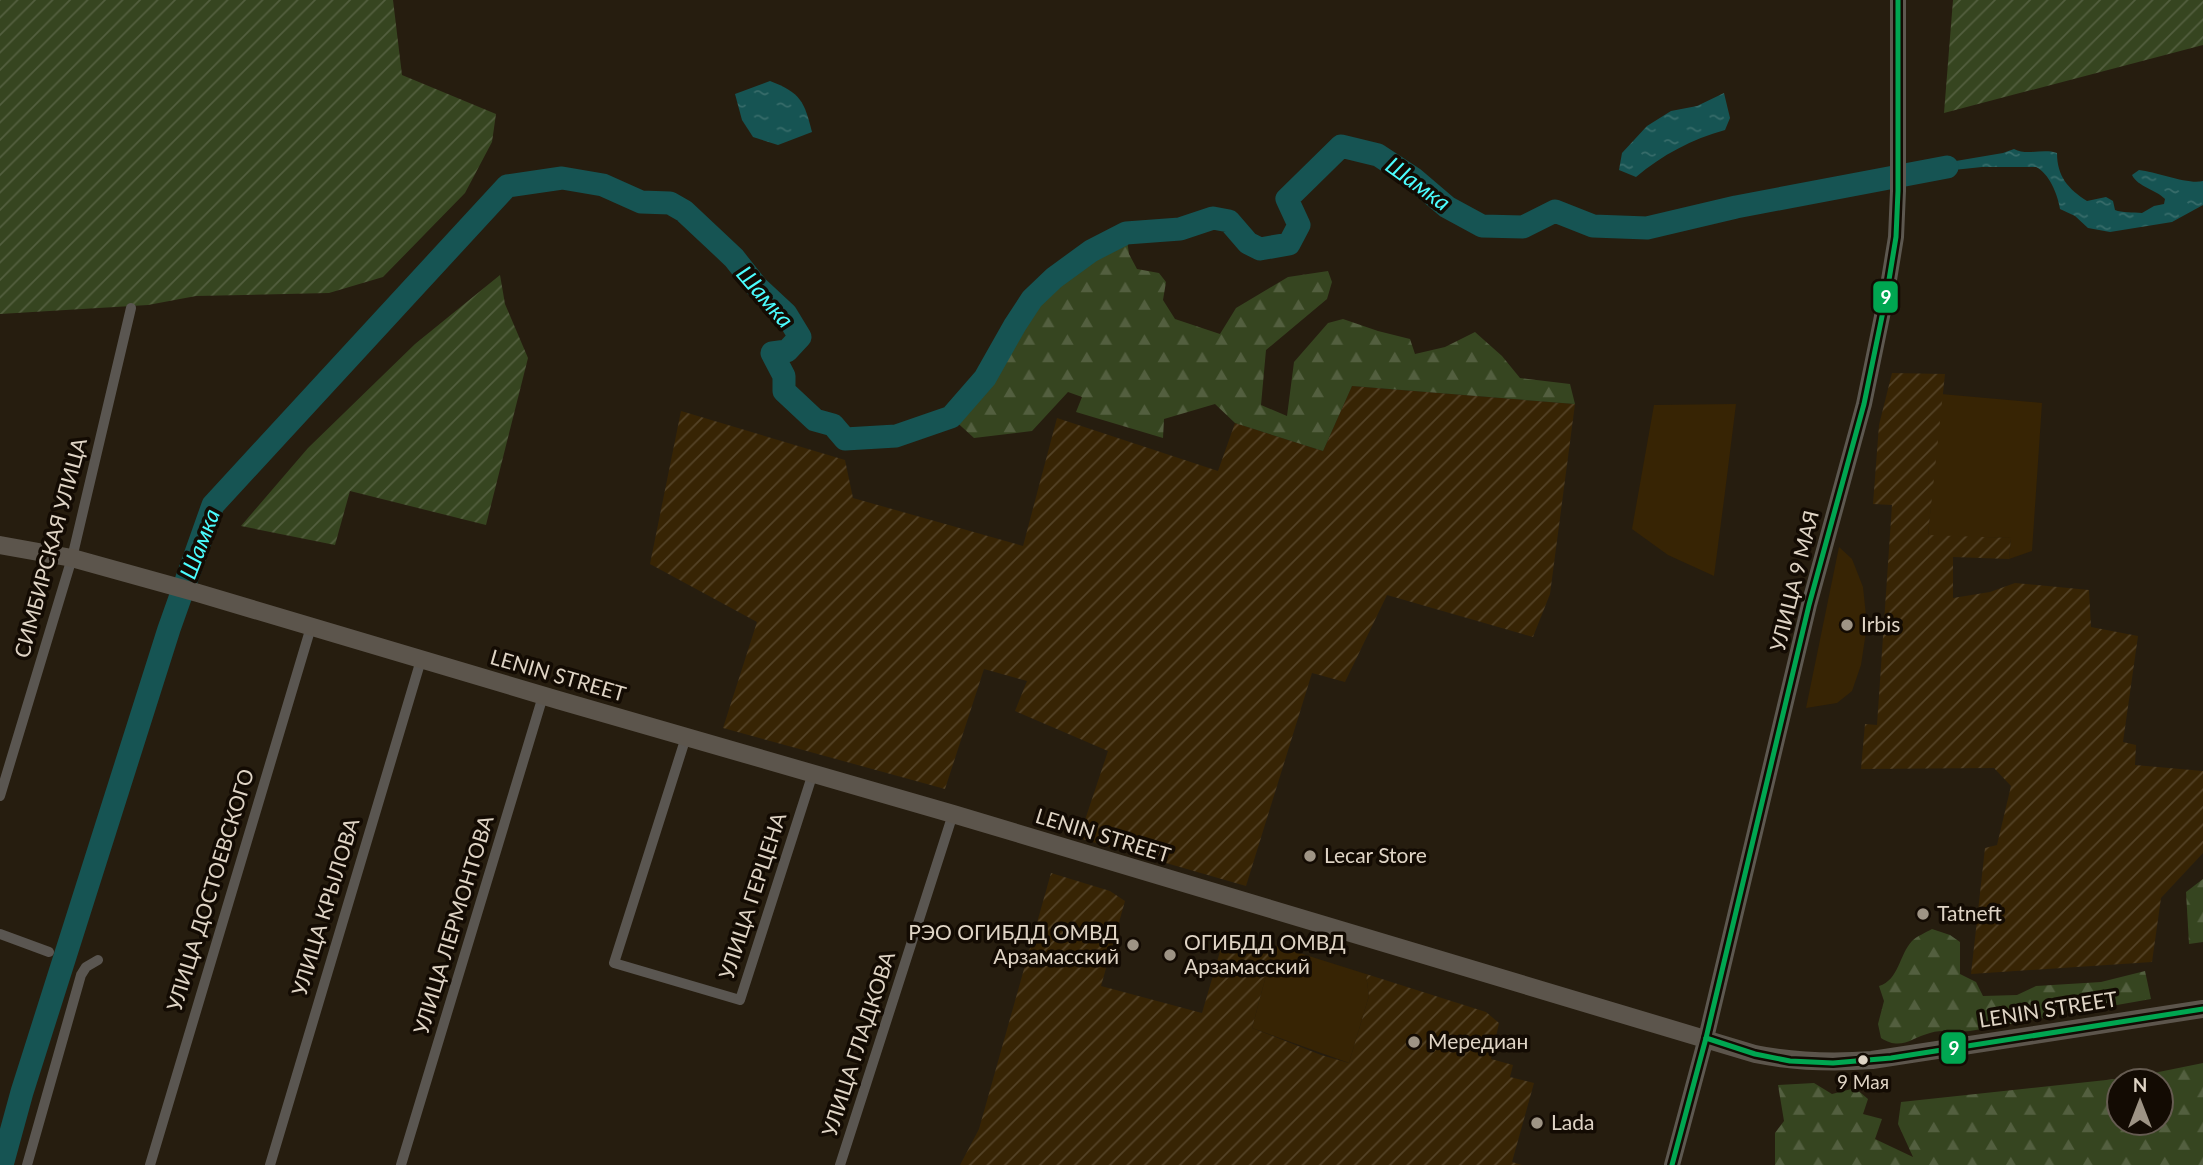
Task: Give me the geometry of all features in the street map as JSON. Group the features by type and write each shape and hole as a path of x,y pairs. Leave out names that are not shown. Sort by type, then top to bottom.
{"main road":[{"name":"УЛИЦА 9 МАЯ","path":"1672,1165 1706,1038 1809,605 1864,404 1887,292 1896,237 1900,151 1898,0"},
{"name":"LENIN STREET","path":"0,545 72,558 198,593 953,814 1755,1054 1790,1061 1833,1063 1872,1060 2203,1009"}],"street":[{"name":"СИМБИРСКАЯ УЛИЦА","path":"0,796 72,558 131,308"},
{"name":"УЛИЦА ДОСТОЕВСКОГО","path":"150,1165 311,627"},
{"name":"УЛИЦА КРЫЛОВА","path":"270,1165 421,660"},
{"name":"УЛИЦА ЛЕРМОНТОВА","path":"401,1165 543,696"},
{"name":"УЛИЦА ГЕРЦЕНА","path":"686,737 614,963 740,1000 813,773"},
{"name":"УЛИЦА ГЛАДКОВА","path":"840,1165 953,814"},
{"path":"0,934 49,952"},
{"path":"27,1165 83,966 98,960"}],"shaded area":[{"path":"1892,373 1945,374 1928,535 2011,538 2009,559 1953,557 1953,598 1990,592 2015,583 2089,590 2091,627 2138,636 2123,742 2136,745 2135,765 2203,771 2203,853 2161,898 2152,962 1971,974 1985,848 1997,845 2011,786 1994,768 1861,769 1865,724 1877,725 1892,505 1873,504 1879,425"},
{"path":"1352,386 1575,404 1550,594 1533,637 1387,595 1345,682 1312,673 1246,886 1079,838 1108,751 1015,711 1027,681 984,669 945,789 723,728 757,622 650,564 681,411 845,460 853,498 1023,546 1057,418 1218,471 1235,423 1323,451"},
{"path":"1941,394 2042,403 2032,551 2009,559 2011,538 1928,536"},
{"path":"1736,404 1714,576 1668,555 1632,529 1654,405"},
{"path":"1839,547 1852,559 1863,587 1867,625 1861,665 1852,691 1837,703 1806,708"},
{"path":"1051,873 1110,891 1125,901 1101,986 1202,1013 1226,931 1274,945 1252,1028 1321,1055 1349,1063 1369,996 1366,974 1486,1012 1499,1023 1491,1059 1513,1065 1510,1077 1534,1083 1512,1162 1522,1165 960,1165 979,1129"},
{"path":"1274,945 1366,974 1369,996 1349,1063 1252,1028"}],"green space":[{"path":"0,0 393,0 402,75 496,114 492,142 465,193 383,277 329,293 196,296 148,305 0,314"},
{"path":"1953,0 2203,0 2203,45 1944,113"},
{"path":"1126,233 1129,254 1137,269 1159,273 1166,282 1163,300 1175,319 1220,334 1236,308 1288,277 1328,271 1332,282 1327,299 1266,350 1261,405 1287,416 1294,362 1328,323 1343,319 1410,339 1415,354 1445,347 1475,332 1502,356 1520,378 1570,384 1575,404 1352,386 1323,451 1235,423 1215,404 1164,419 1163,438 1076,412 1082,397 1068,392 1032,431 974,438 951,417 982,382 1027,307 1065,269"},
{"path":"500,275 505,304 528,358 486,525 350,491 335,545 241,526 308,448 415,344"},
{"path":"2203,879 2203,942 2189,944 2186,892"},
{"path":"1932,929 1950,935 1960,942 1960,974 1976,982 1983,996 2017,995 2036,986 2101,982 2145,971 2151,999 1970,1031 1935,1032 1900,1043 1888,1042 1881,1038 1878,1024 1884,1001 1879,986 1895,973 1912,941"},
{"path":"2203,1063 2203,1165 1775,1165 1775,1133 1784,1121 1778,1085 1814,1083 1832,1094 1855,1088 1868,1099 1863,1114 1882,1119 1875,1139 1913,1157 1898,1124 1901,1102 2105,1080 2105,1137 2175,1137 2175,1069"}],"water":[{"path":"770,81 800,99 812,132 778,145 753,137 742,120 735,94"},
{"path":"1724,93 1730,118 1725,130 1678,149 1636,177 1619,170 1622,153 1647,126 1671,111 1697,106"},
{"path":"2014,149 2057,153 2061,175 2074,192 2087,201 2106,197 2113,201 2115,210 2118,211 2142,213 2164,204 2165,199 2142,185 2132,175 2139,170 2190,181 2203,181 2203,205 2172,222 2110,232 2088,228 2075,216 2060,209 2052,185 2036,167 1982,167 1919,177 1919,167 1935,167"}],"waterway":[{"name":"Шамка","path":"2,1165 22,1092 169,629 213,505 507,186 562,178 603,185 641,202 670,203 684,211 734,258 757,287 786,314 800,337 787,351 772,353 784,376 784,391 815,420 833,425 845,439 896,436 951,417 985,378 1032,299 1054,278 1091,251 1126,233 1180,229 1213,218 1229,221 1248,243 1260,249 1289,244 1299,225 1287,199 1341,146 1378,155 1413,178 1447,207 1482,226 1523,227 1555,211 1593,226 1647,228 1736,207 1947,167"}],"transit line":[{"name":"9","path":"1672,1165 1706,1038 1809,605 1864,404 1887,292 1896,237 1898,191 1898,0"},
{"name":"9","path":"1706,1038 1755,1054 1790,1061 1833,1063 1891,1058 2203,1009"}],"place":[{"name":"Irbis","path":"1847,625"},
{"name":"Lecar Store","path":"1310,856"},
{"name":"Tatneft","path":"1923,914"},
{"name":"РЭО ОГИБДД ОМВД Арзамасский","path":"1133,945"},
{"name":"ОГИБДД ОМВД Арзамасский","path":"1170,955"},
{"name":"Мередиан","path":"1414,1042"},
{"name":"9 Мая","path":"1863,1060"},
{"name":"Lada","path":"1537,1123"}]}
